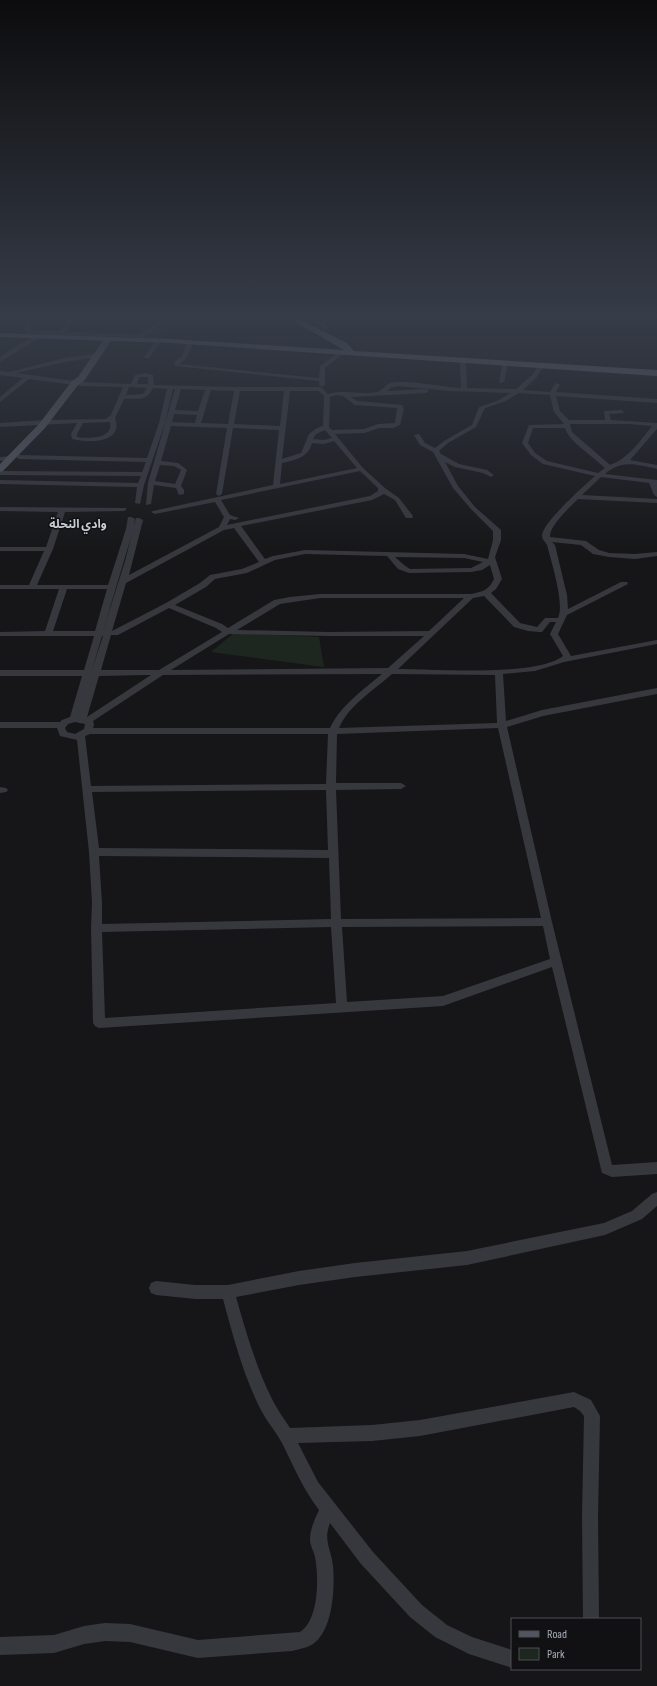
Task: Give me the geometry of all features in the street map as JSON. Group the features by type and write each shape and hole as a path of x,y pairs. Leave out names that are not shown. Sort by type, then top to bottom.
{"main road":[{"path":"1,472 49,422 67,398"}],"street":[{"path":"81,422 74,434 74,438 98,440 107,436 114,428 112,419 121,398"},
{"path":"138,503 141,485 169,398"},
{"path":"153,508 149,495 151,483 175,398"},
{"path":"197,425 206,398"},
{"path":"228,517 218,497 235,398"},
{"path":"276,484 285,398"},
{"path":"327,398 328,430 360,467 383,490 397,499 408,516"},
{"path":"279,462 301,456 307,449 308,441 313,433 328,430 365,431 378,426 393,426 398,424 401,409 400,406 355,403 348,398"},
{"path":"437,453 446,442 477,423 480,409 509,398"},
{"path":"553,398 557,412 567,424 570,433 608,467"},
{"path":"613,398 657,401"},
{"path":"171,412 200,413"},
{"path":"608,422 606,412 621,412"},
{"path":"0,425 107,421 112,419"},
{"path":"657,425 645,423 608,422 531,426 525,443 533,454 545,463 600,475 655,482 657,494"},
{"path":"168,424 282,428"},
{"path":"564,660 567,656 554,634 563,617 563,595 551,545 546,539 546,532 553,521 584,488 608,467 624,461 657,425"},
{"path":"417,435 422,444 457,466 482,470 491,475"},
{"path":"308,441 324,442 335,439"},
{"path":"0,731 62,728 81,720 270,606 290,599 320,596 471,596 487,594 492,590 498,579 491,561 497,540 497,530 474,508 455,486 437,453"},
{"path":"0,459 150,460"},
{"path":"624,461 657,466"},
{"path":"157,463 177,465 184,470 178,486"},
{"path":"124,512 130,505 138,503 153,508 218,497 360,467"},
{"path":"1,472 145,474"},
{"path":"42,483 48,473"},
{"path":"0,482 141,485"},
{"path":"151,483 178,486"},
{"path":"178,486 180,487 181,494"},
{"path":"122,582 222,528 372,498 380,494 383,490"},
{"path":"140,494 149,495"},
{"path":"576,497 657,501"},
{"path":"81,720 96,673 112,587 130,529 153,508"},
{"path":"0,509 62,512"},
{"path":"32,587 49,549 62,512"},
{"path":"0,514 124,512 141,519"},
{"path":"228,517 255,521"},
{"path":"222,528 228,517"},
{"path":"81,720 87,673 122,582 141,519"},
{"path":"236,525 263,562"},
{"path":"546,539 581,542 589,545 594,551 604,553 639,557 657,554"},
{"path":"0,549 49,549"},
{"path":"0,634 103,634 121,631 203,586 213,577 221,574 244,571 273,558 305,552 464,556 491,561"},
{"path":"390,555 401,567 415,572 471,570 479,568 491,561"},
{"path":"487,594 517,625 528,629 539,630 548,620 563,617 624,584"},
{"path":"0,587 112,587"},
{"path":"48,634 64,587"},
{"path":"342,1007 336,923 331,788 332,731 339,718 471,596"},
{"path":"169,605 219,626 228,632 321,634 431,633"},
{"path":"0,673 159,674 390,671 499,672 532,668 557,663 564,660 657,642"},
{"path":"499,672 502,725 547,922 607,1169 612,1171 657,1168"},
{"path":"62,728 67,736 71,737 85,734 472,728 502,725 542,713 657,691"},
{"path":"81,720 90,728 85,734 97,903 96,928 99,1023 443,1001 557,961"},
{"path":"0,725 62,728"},
{"path":"88,789 331,788 401,786"},
{"path":"94,852 334,854"},
{"path":"96,928 336,923 547,922"},
{"path":"156,1288 195,1292 228,1292 313,1276 467,1258 605,1229 637,1215 657,1198"},
{"path":"228,1292 238,1329 253,1373 267,1406 286,1436 312,1488 328,1509 367,1558 421,1615 441,1631 469,1645 511,1659"},
{"path":"286,1436 372,1433 420,1428 574,1399 583,1403 590,1408 592,1416 590,1516 591,1618"},
{"path":"0,1646 54,1644 84,1635 104,1632 130,1633 198,1649 270,1645 307,1638 316,1629 324,1602 325,1580 323,1557 318,1540 321,1526 328,1509"}],"green space":[{"path":"234,633 319,637 324,667 211,652"}],"district":[{"name":"وادي النحلة","path":"78,524"}]}
